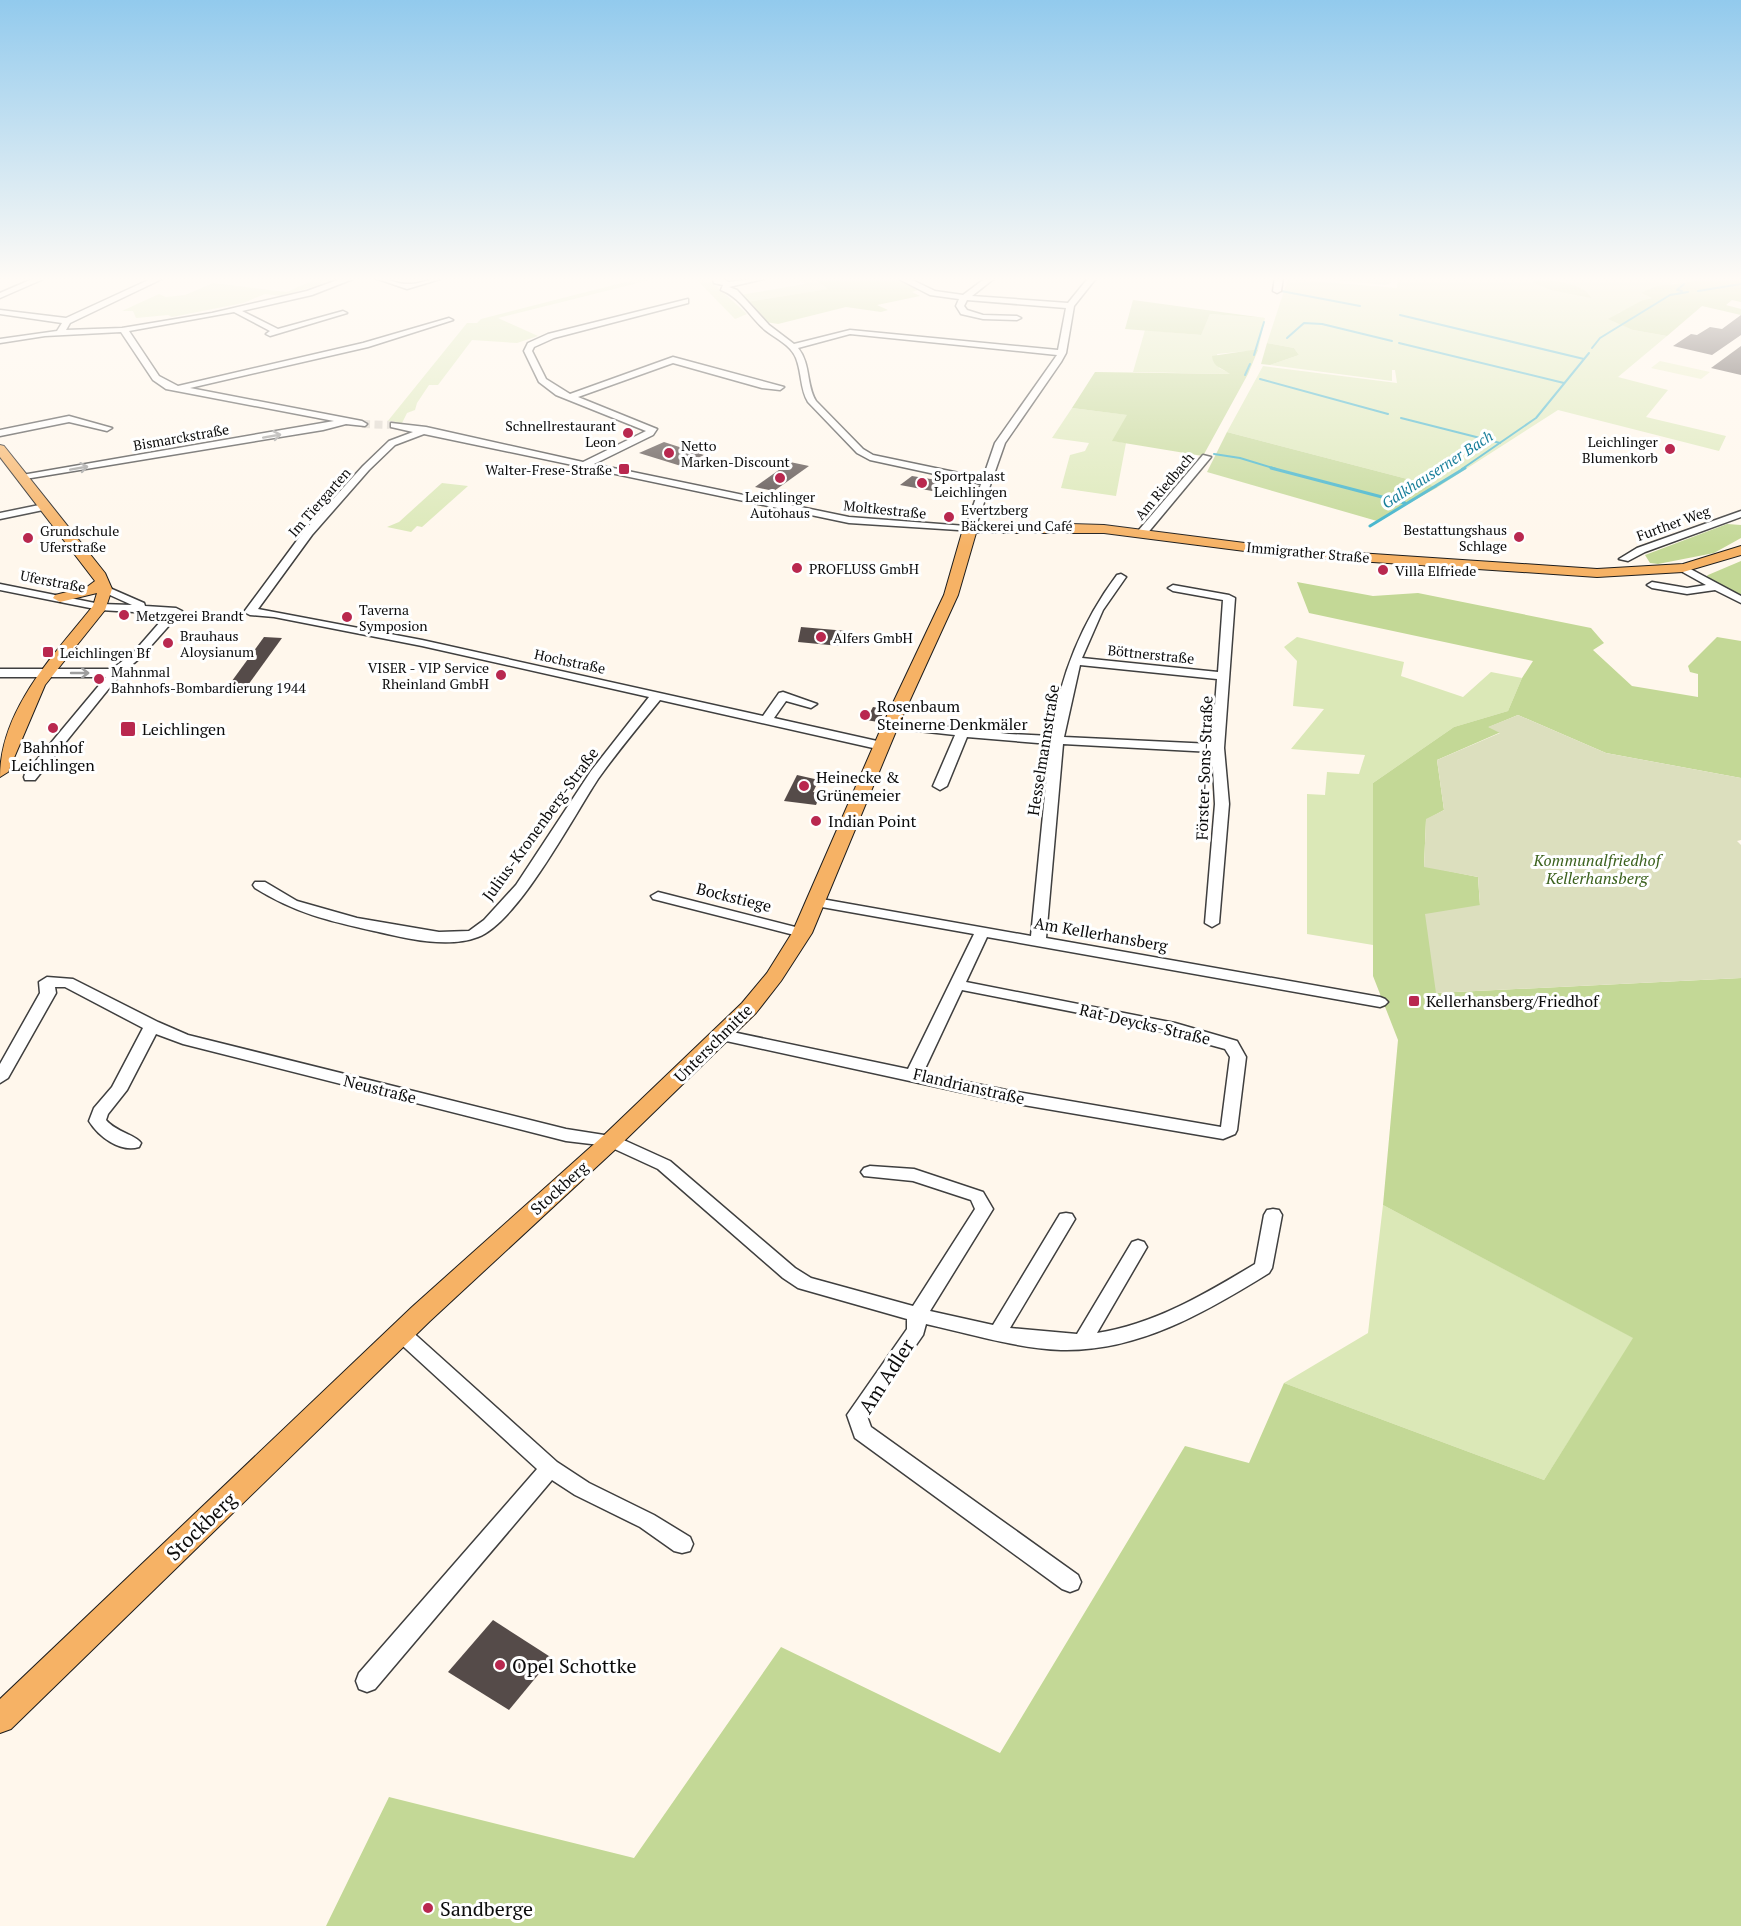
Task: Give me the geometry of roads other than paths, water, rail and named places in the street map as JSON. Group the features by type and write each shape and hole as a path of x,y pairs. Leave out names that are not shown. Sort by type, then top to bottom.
{"main road":[{"path":"0,449 104,586 100,607 38,684 0,772"},
{"name":"Immigrather Straße","path":"970,529 1078,527 1142,532 1283,552 1567,572 1625,573 1683,568 1715,560 1741,550"},
{"path":"816,903 891,724 951,595 970,529"},
{"path":"60,598 104,586"},
{"name":"Unterschmitte","path":"611,1141 723,1035 774,977 802,933 816,903"},
{"name":"Stockberg","path":"0,1719 402,1333 611,1141"}],"street":[{"path":"149,367 156,378 177,389 362,424"},
{"path":"177,389 272,367"},
{"path":"536,367 542,380 568,398 652,430 586,464"},
{"path":"568,398 654,367"},
{"path":"697,367 762,386 780,387"},
{"path":"803,367 807,383 806,392 812,402 865,455 900,466 987,482"},
{"path":"970,529 1000,443 1052,367"},
{"path":"0,433 69,419 107,428"},
{"name":"Bismarckstraße","path":"22,478 323,428 344,422"},
{"name":"Moltkestraße","path":"394,425 849,520 970,529"},
{"name":"Im Tiergarten","path":"250,612 308,533 366,468 392,443 426,430"},
{"name":"Am Riedbach","path":"1142,532 1206,457"},
{"path":"0,516 44,507"},
{"name":"Further Weg","path":"1624,559 1641,550 1738,517"},
{"path":"1683,568 1741,600"},
{"name":"Hesselmannstraße","path":"1038,941 1058,741 1075,662 1094,616 1121,577"},
{"path":"1652,585 1687,591 1714,587"},
{"path":"104,586 138,604 176,610"},
{"name":"Uferstraße","path":"0,587 100,607 176,610"},
{"name":"Förster-Sons-Straße","path":"1173,588 1229,598 1218,748 1222,796 1212,923"},
{"path":"30,777 115,673 137,655 176,610"},
{"name":"Hochstraße","path":"250,612 352,628 882,746"},
{"name":"Böttnerstraße","path":"1075,662 1224,676"},
{"path":"0,672 115,673"},
{"name":"Julius-Kronenberg-Straße","path":"260,885 291,904 391,929 441,939 472,935 490,922 524,883 588,785 657,695"},
{"path":"766,720 783,696 811,704"},
{"path":"891,724 962,734 1218,748"},
{"path":"940,786 962,734"},
{"name":"Bockstiege","path":"658,896 802,933"},
{"name":"Am Kellerhansberg","path":"816,903 1380,1002"},
{"path":"914,1074 959,986 982,932"},
{"name":"Neustraße","path":"0,1078 48,993 47,982 68,982 152,1026 183,1039 566,1135 611,1141"},
{"name":"Rat-Deycks-Straße","path":"959,986 1130,1018 1231,1045 1238,1057 1231,1125 1229,1130 1216,1132"},
{"path":"133,1143 111,1135 97,1121 100,1112 119,1090 152,1026"},
{"name":"Flandrianstraße","path":"723,1035 1071,1108 1216,1132"},
{"name":"Am Adler","path":"611,1141 664,1165 789,1274 805,1283 917,1315 916,1330 857,1415 862,1432 1070,1582"},
{"path":"870,1172 914,1174 976,1196 984,1209 917,1315 997,1334 1062,1342 1082,1342 1125,1335 1181,1316 1263,1268 1273,1215"},
{"path":"997,1334 1066,1219"},
{"path":"1082,1342 1138,1247"},
{"path":"402,1333 550,1468 582,1489 647,1521 682,1544"},
{"path":"367,1681 550,1468"}],"waterway":[{"path":"1245,375 1249,367"},
{"path":"1498,367 1564,383"},
{"name":"Galkhauserner Bach","path":"1500,443 1536,418 1578,367"},
{"path":"1260,379 1388,414"},
{"path":"1401,418 1500,443"},
{"name":"Galkhauserner Bach","path":"1462,469 1500,443"},
{"path":"1214,454 1240,458 1276,469"},
{"path":"1271,468 1405,503"},
{"name":"Galkhauserner Bach","path":"1370,526 1465,468"}],"tunnel":[{"path":"362,424 394,425"}],"place":[{"name":"Schnellrestaurant Leon","path":"628,433"},
{"name":"Leichlinger Blumenkorb","path":"1670,449"},
{"name":"Netto Marken-Discount","path":"669,453"},
{"name":"Walter-Frese-Straße","path":"624,469"},
{"name":"Leichlinger Autohaus","path":"780,478"},
{"name":"Sportpalast Leichlingen","path":"922,483"},
{"name":"Evertzberg Bäckerei und Café","path":"949,517"},
{"name":"Bestattungshaus Schlage","path":"1519,537"},
{"name":"Grundschule Uferstraße","path":"28,538"},
{"name":"PROFLUSS GmbH","path":"797,568"},
{"name":"Villa Elfriede","path":"1383,570"},
{"name":"Metzgerei Brandt","path":"124,615"},
{"name":"Taverna Symposion","path":"347,617"},
{"name":"Alfers GmbH","path":"821,637"},
{"name":"Brauhaus Aloysianum","path":"168,643"},
{"name":"Leichlingen Bf","path":"48,652"},
{"name":"VISER - VIP Service Rheinland GmbH","path":"501,675"},
{"name":"Mahnmal Bahnhofs-Bombardierung 1944","path":"99,679"},
{"name":"Rosenbaum Steinerne Denkmäler","path":"865,715"},
{"name":"Bahnhof Leichlingen","path":"53,728"},
{"name":"Leichlingen","path":"128,729"},
{"name":"Heinecke & Grünemeier","path":"804,786"},
{"name":"Indian Point","path":"816,821"},
{"name":"Kellerhansberg/Friedhof","path":"1414,1001"},
{"name":"Opel Schottke","path":"500,1665"},
{"name":"Sandberge","path":"428,1908"}],"park label":[{"name":"Kommunalfriedhof Kellerhansberg","path":"1597,869"}]}
